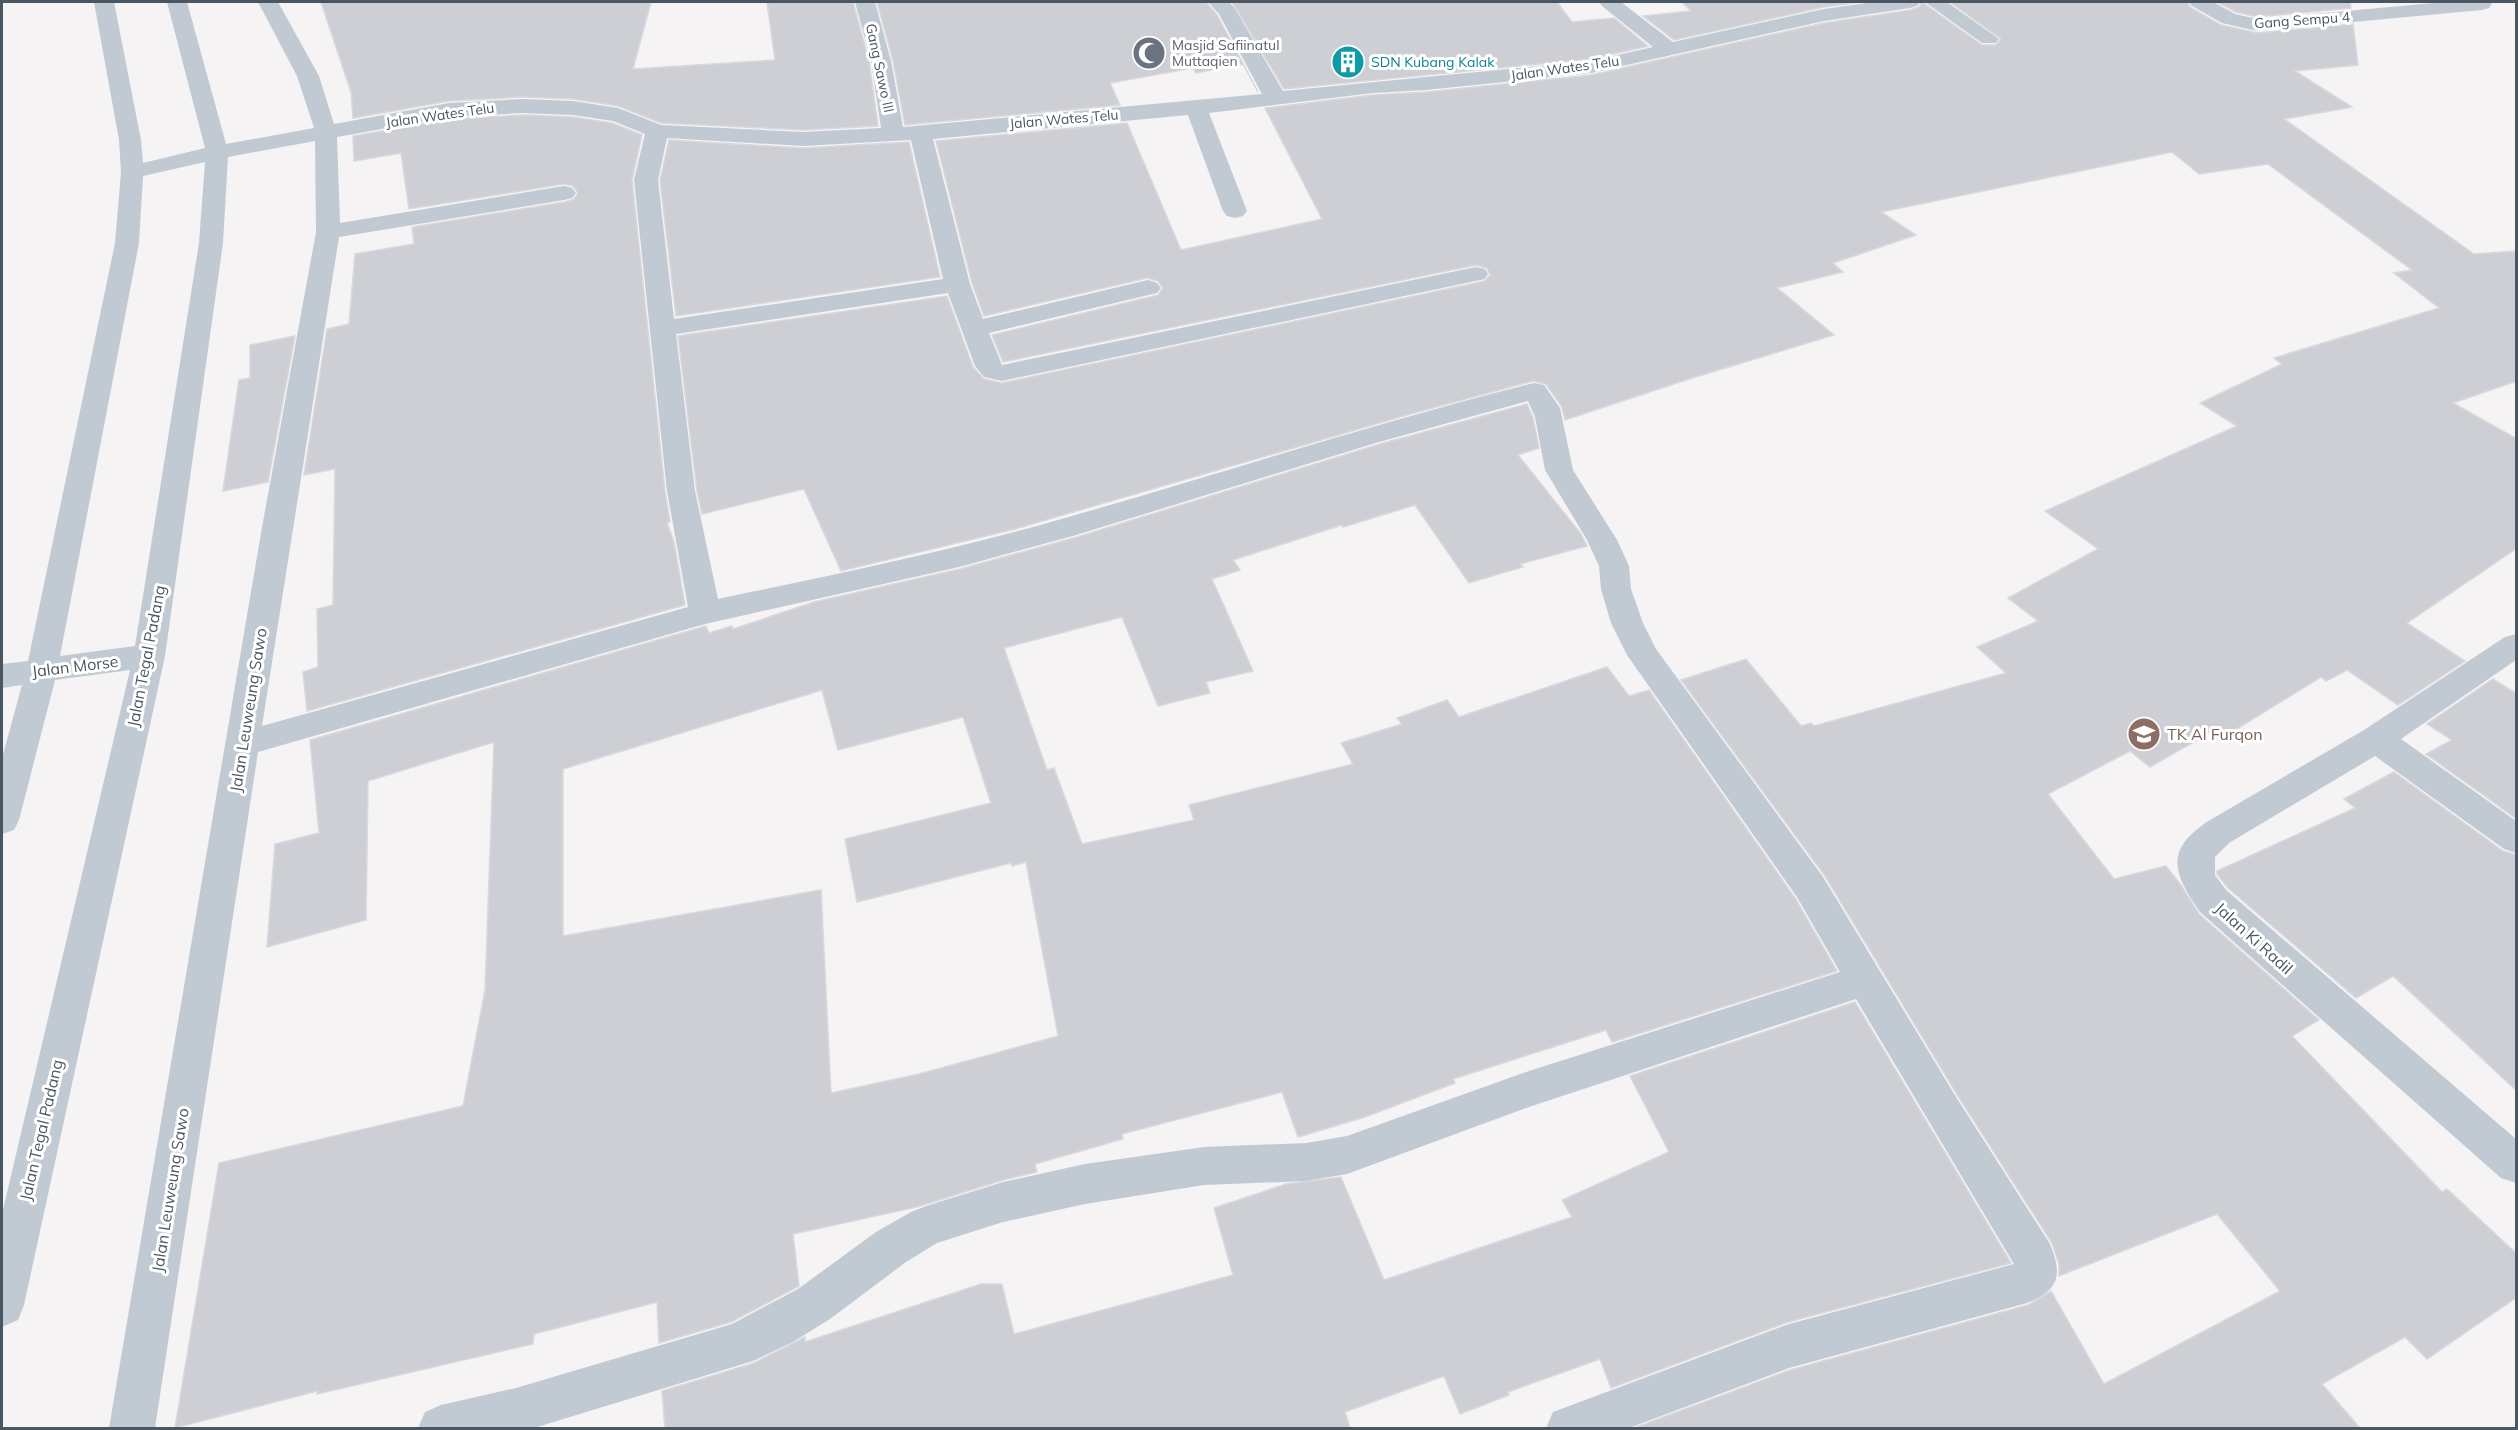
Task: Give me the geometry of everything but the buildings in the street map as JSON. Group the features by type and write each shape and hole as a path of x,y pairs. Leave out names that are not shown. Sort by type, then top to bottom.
{"street":[{"path":"2,820 42,669 127,243 132,172 130,140 104,2"},
{"name":"Jalan Tegal Padang","path":"2,1305 149,656 211,243 218,152 177,2"},
{"name":"Jalan Leuweung Sawo","path":"132,1428 328,232 326,132 308,76 268,2"},
{"name":"Gang Sawo III","path":"865,2 881,61 893,134"},
{"path":"1218,2 1227,11 1275,97"},
{"path":"1609,2 1669,49"},
{"name":"Jalan Wates Telu","path":"132,172 218,152 449,110 522,106 573,108 618,115 657,131 803,139 920,134 1196,108 1275,97 1591,67 1824,15 1910,2"},
{"path":"1935,2 1989,39"},
{"name":"Gang Sempu 4","path":"2199,2 2229,19 2257,25 2482,4"},
{"path":"1196,108 1235,211"},
{"path":"657,131 646,180 681,491 705,613"},
{"path":"920,134 957,284 988,366 993,371 1002,373 1476,274"},
{"path":"328,232 564,193"},
{"path":"662,328 957,284"},
{"path":"974,329 1148,288"},
{"path":"243,744 705,613 959,557 1066,528 1370,436 1534,391 1543,399 1547,408 1559,470 1602,540 1614,566 1616,589 1627,623 1643,655 1810,887 1948,1120 2035,1259 2037,1272 2027,1282 1789,1346 1569,1428"},
{"name":"Jalan Ki Radil","path":"2517,645 2376,739 2217,833 2197,852 2197,878 2213,901 2359,1030 2517,1164"},
{"name":"Jalan Morse","path":"2,676 149,656"},
{"path":"2376,739 2517,839"},
{"path":"441,1428 516,1411 737,1345 777,1326 814,1304 891,1247 926,1226 981,1208 1085,1184 1204,1166 1306,1162 1347,1155 1529,1089 1865,980"}],"place":[{"name":"Masjid Safiinatul Muttaqien","path":"1149,53"},
{"name":"SDN Kubang Kalak","path":"1348,62"},
{"name":"TK Al Furqon","path":"2144,734"}]}
